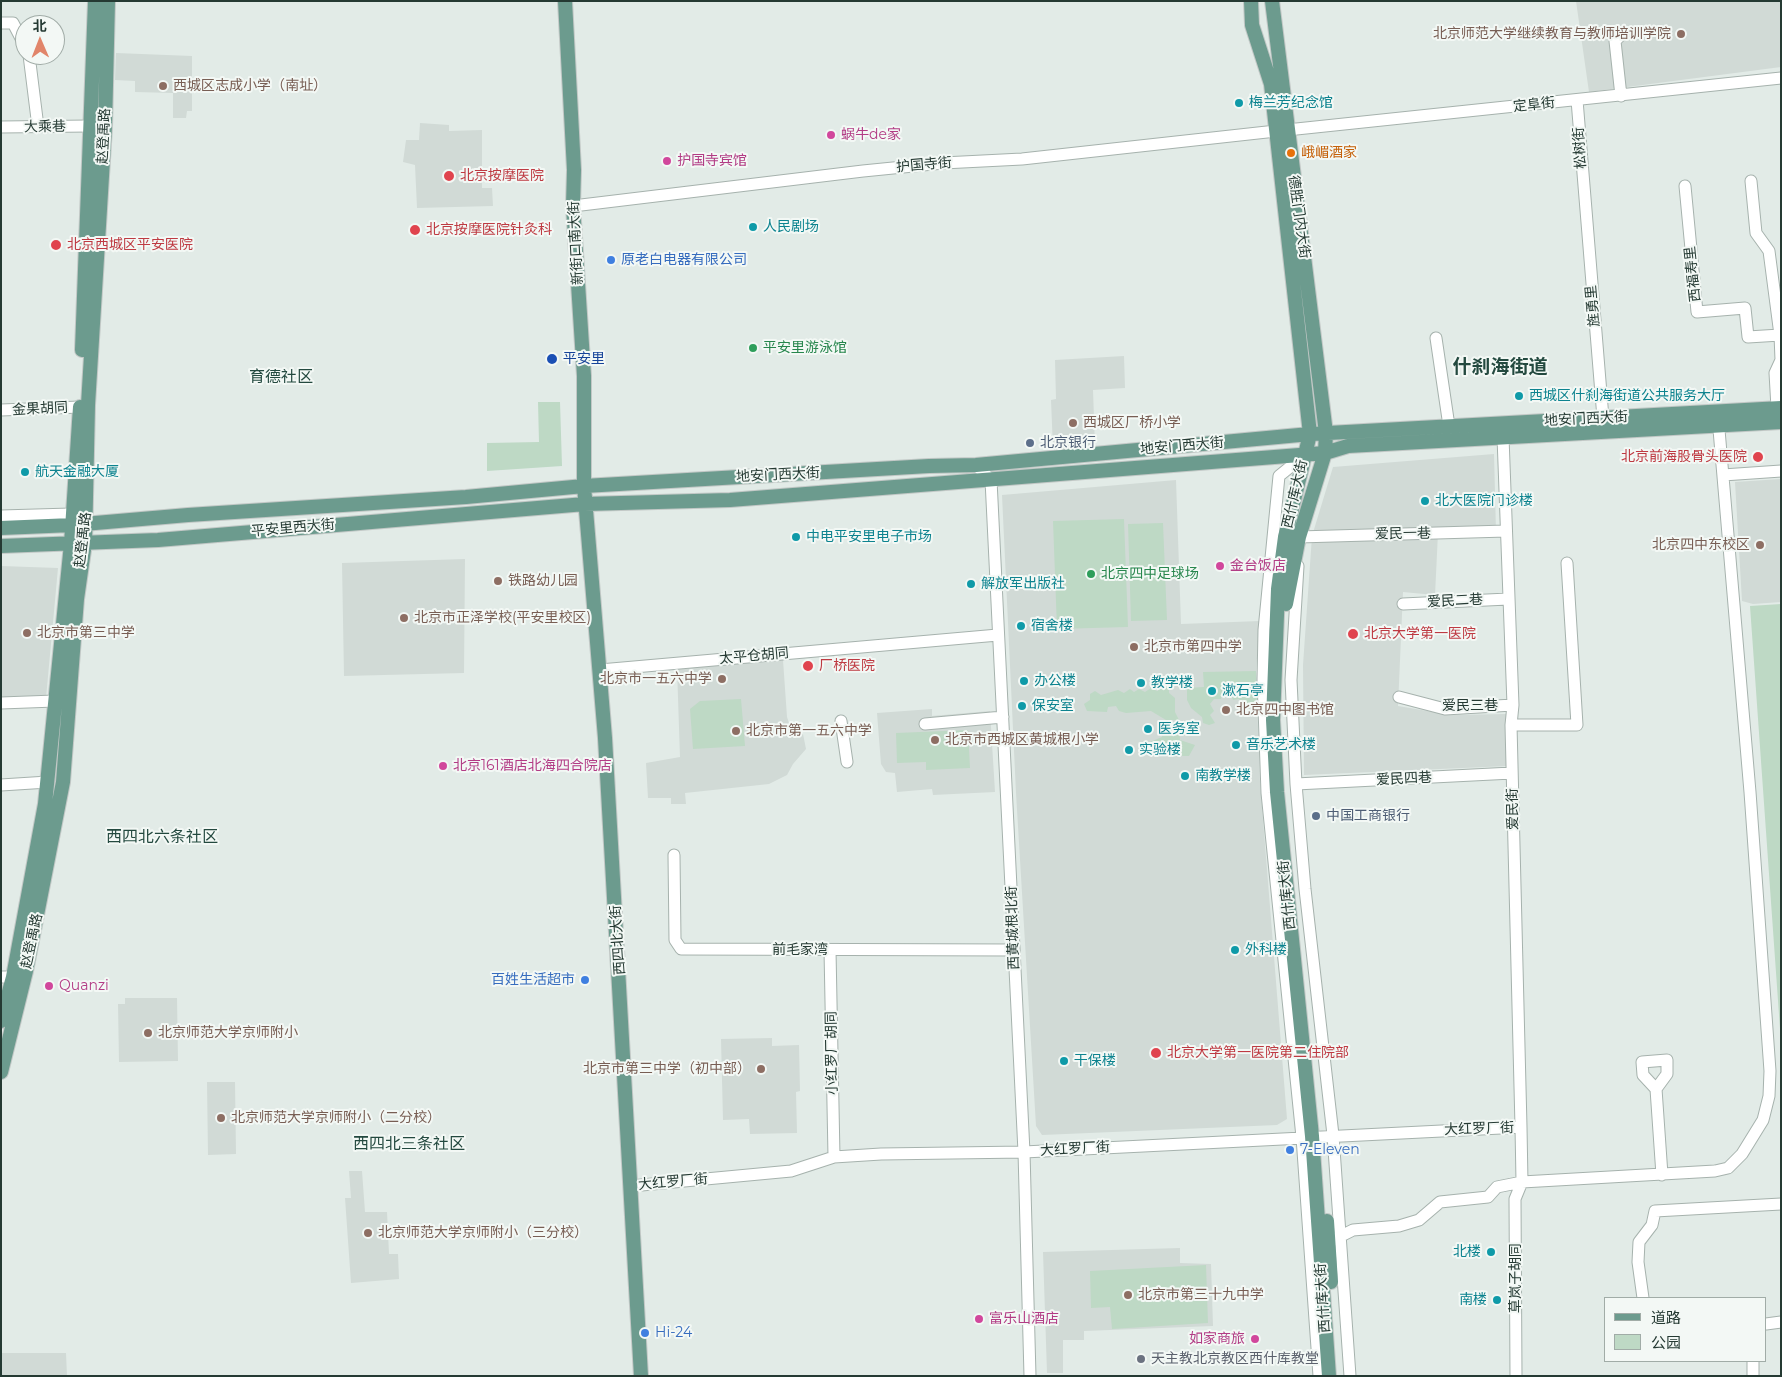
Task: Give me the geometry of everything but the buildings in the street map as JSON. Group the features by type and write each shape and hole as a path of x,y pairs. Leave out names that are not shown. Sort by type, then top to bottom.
{"main road":[{"name":"赵登禹路","path":"1,1072 26,971 63,782 76,599 78,543 76,520 95,1"},
{"name":"赵登禹路","path":"76,520 88,405 105,127 108,1"},
{"name":"新街口南大街","path":"565,1 574,170 573,206 584,376 585,504"},
{"name":"德胜门内大街","path":"1251,1 1252,25 1276,83"},
{"name":"德胜门内大街","path":"1263,1 1326,433 1325,453"},
{"name":"德胜门内大街","path":"1272,1 1276,83"},
{"name":"德胜门内大街","path":"1286,164 1310,434 1306,454"},
{"name":"地安门西大街","path":"584,486 929,466 976,465 1310,434 1779,408"},
{"name":"地安门西大街","path":"585,504 730,500 1325,453 1348,446 1781,422"},
{"name":"西什库大街","path":"1325,453 1299,537 1287,588 1282,719 1286,791 1317,1136 1328,1376"},
{"name":"西什库大街","path":"1306,454 1285,537 1278,589 1275,622 1273,720 1277,792 1317,1136 1334,1239 1338,1376"},
{"name":"平安里西大街","path":"1,528 76,520 466,497 584,486"},
{"name":"平安里西大街","path":"1,546 168,539 585,504"},
{"name":"西四北大街","path":"585,504 600,670 618,952 641,1376"},
{"name":"赵登禹路","path":"1,1022 7,977 34,872 48,782 54,702 78,543"}],"street":[{"path":"1,23 13,22 15,26"},
{"path":"1622,96 1615,41 1623,33"},
{"path":"30,65 38,127"},
{"name":"定阜街","path":"1281,130 1781,78"},
{"name":"松树街","path":"1577,100 1584,195"},
{"name":"大乘巷","path":"1,127 89,126"},
{"name":"护国寺街","path":"573,206 845,173 943,163 1022,158 1281,130"},
{"path":"1751,180 1756,233 1769,251 1780,334 1780,360 1775,373 1779,408"},
{"name":"西福寿里","path":"1685,186 1697,312 1745,308 1748,337 1780,334"},
{"name":"旌勇里","path":"1584,195 1603,418"},
{"path":"1436,338 1449,426"},
{"name":"金果胡同","path":"1,410 80,406"},
{"path":"1334,1239 1353,1230 1406,1224 1419,1220 1440,1202 1488,1197 1497,1187 1522,1182 1715,1172 1728,1168 1742,1154 1755,1135 1766,1111 1770,1071 1750,792 1720,426 1717,411"},
{"name":"爱民街","path":"1503,437 1513,705 1511,725 1522,1182"},
{"name":"西什库大街","path":"1306,454 1279,476 1264,630 1263,680 1267,793 1317,1136"},
{"path":"976,465 991,480"},
{"path":"1723,475 1781,471"},
{"name":"西黄城根北街","path":"991,480 1024,1152 1030,1376"},
{"path":"1,516 76,520"},
{"name":"爱民一巷","path":"1299,537 1506,532"},
{"name":"西什库大街","path":"1299,537 1292,680 1296,784 1305,889 1317,1136 1319,1376"},
{"path":"1511,725 1577,725 1567,563"},
{"name":"爱民二巷","path":"1403,604 1508,599"},
{"name":"太平仓胡同","path":"600,670 998,635"},
{"name":"爱民三巷","path":"1398,697 1445,709 1513,705"},
{"path":"1,703 54,702"},
{"path":"925,724 1003,717"},
{"path":"842,721 847,762"},
{"name":"爱民四巷","path":"1296,784 1512,773"},
{"path":"1,785 48,782"},
{"name":"前毛家湾","path":"674,855 675,940 681,949 1014,950"},
{"name":"小红罗厂胡同","path":"830,950 834,1157"},
{"path":"1656,1089 1662,1174"},
{"name":"大红罗厂街","path":"631,1186 791,1171 834,1157 1024,1152 1521,1127"},
{"name":"草岚子胡同","path":"1516,1376 1515,1199 1522,1182"},
{"path":"1643,1297 1638,1262 1639,1242 1652,1225 1655,1211 1781,1204"},
{"name":"西什库大街","path":"1334,1239 1350,1376"},
{"path":"1767,1324 1781,1322"},
{"path":"1752,1362 1753,1376"}],"shaded area":[{"name":"北京师范大学继续教育与教师培训学院","path":"1576,1 1781,1 1781,67 1589,92"},
{"name":"西城区志成小学（南址）","path":"116,53 192,56 192,111 187,111 186,118 173,118 173,93 135,92 135,81 115,80"},
{"name":"北京按摩医院","path":"420,123 449,125 449,131 482,130 482,188 492,188 493,206 417,208 415,165 403,162 406,140 419,140"},
{"name":"西城区厂桥小学","path":"1124,356 1125,388 1093,390 1095,447 1053,449 1051,400 1056,399 1055,360"},
{"name":"北京大学第一医院","path":"1494,454 1496,532 1438,533 1435,595 1403,592 1398,706 1451,715 1506,714 1508,766 1304,775 1303,665 1312,536 1333,467"},
{"name":"北京四中东校区","path":"1781,479 1781,602 1753,604 1742,601 1735,482"},
{"path":"1176,480 1181,624 1260,621 1256,671 1260,782 1287,1119 1277,1125 1042,1135 1036,1126 1016,793 1002,495"},
{"name":"北京市正泽学校(平安里校区)","path":"465,559 464,673 344,676 342,563"},
{"name":"北京市第三中学","path":"1,566 58,568 46,698 1,699"},
{"name":"北京市第一五六中学","path":"783,660 787,717 791,729 803,734 806,749 793,764 787,775 769,784 685,793 686,804 671,804 671,798 648,798 646,763 680,757 677,668"},
{"name":"北京市西城区黄城根小学","path":"932,709 932,716 990,711 995,792 933,795 932,789 897,792 895,773 886,772 881,764 877,713"},
{"name":"北京师范大学京师附小","path":"125,998 177,998 178,1061 119,1062 118,1004 125,1004"},
{"name":"北京市第三中学（初中部）","path":"772,1038 772,1046 799,1045 800,1091 796,1092 797,1133 750,1134 749,1119 723,1120 721,1039"},
{"name":"北京师范大学京师附小（二分校）","path":"207,1082 235,1082 236,1154 208,1155"},
{"name":"北京师范大学京师附小（三分校）","path":"349,1171 362,1171 365,1212 387,1212 389,1254 398,1254 399,1279 351,1283 345,1198 351,1198"},
{"name":"北京市第三十九中学","path":"1180,1248 1180,1263 1211,1264 1213,1326 1084,1331 1084,1340 1063,1340 1063,1373 1047,1373 1043,1252"},
{"path":"1,1353 66,1353 67,1376 1,1376"}],"green space":[{"path":"538,402 560,402 562,466 487,471 487,443 539,442"},
{"name":"北京四中足球场","path":"1124,519 1128,627 1057,629 1053,521"},
{"path":"1163,523 1167,620 1131,621 1128,524"},
{"path":"1781,604 1781,1043 1750,606"},
{"path":"1256,671 1257,704 1243,705 1239,699 1233,700 1231,694 1222,694 1221,699 1214,699 1210,704 1214,711 1210,715 1215,723 1209,725 1203,723 1202,717 1191,708 1187,700 1187,688 1204,687 1203,672"},
{"path":"1163,682 1169,682 1169,693 1175,698 1175,712 1179,720 1166,720 1151,711 1126,713 1119,711 1116,706 1108,707 1107,712 1087,711 1084,704 1090,700 1090,694 1095,691 1101,695 1118,690 1124,693 1130,689 1134,692 1139,689 1145,692 1151,688 1157,691 1164,687"},
{"path":"741,699 745,746 693,749 690,709 700,701"},
{"path":"1179,723 1180,740 1195,745 1189,756 1150,756 1150,742 1162,737 1162,724"},
{"path":"968,730 970,768 926,770 926,762 897,763 896,733"},
{"path":"1206,1265 1208,1323 1112,1329 1110,1307 1091,1308 1090,1271"}],"place":[{"name":"北京师范大学继续教育与教师培训学院","path":"1681,34"},
{"name":"西城区志成小学（南址）","path":"163,86"},
{"name":"梅兰芳纪念馆","path":"1239,103"},
{"name":"蜗牛de家","path":"831,135"},
{"name":"峨嵋酒家","path":"1291,153"},
{"name":"护国寺宾馆","path":"667,161"},
{"name":"北京按摩医院","path":"449,176"},
{"name":"人民剧场","path":"753,227"},
{"name":"北京按摩医院针灸科","path":"415,230"},
{"name":"北京西城区平安医院","path":"56,245"},
{"name":"原老白电器有限公司","path":"611,260"},
{"name":"平安里游泳馆","path":"753,348"},
{"name":"平安里","path":"552,359"},
{"name":"西城区什刹海街道公共服务大厅","path":"1519,396"},
{"name":"西城区厂桥小学","path":"1073,423"},
{"name":"北京银行","path":"1030,443"},
{"name":"北京前海股骨头医院","path":"1758,457"},
{"name":"航天金融大厦","path":"25,472"},
{"name":"北大医院门诊楼","path":"1425,501"},
{"name":"中电平安里电子市场","path":"796,537"},
{"name":"北京四中东校区","path":"1760,545"},
{"name":"金台饭店","path":"1220,566"},
{"name":"北京四中足球场","path":"1091,574"},
{"name":"铁路幼儿园","path":"498,581"},
{"name":"解放军出版社","path":"971,584"},
{"name":"北京市正泽学校(平安里校区)","path":"404,618"},
{"name":"宿舍楼","path":"1021,626"},
{"name":"北京市第三中学","path":"27,633"},
{"name":"北京大学第一医院","path":"1353,634"},
{"name":"北京市第四中学","path":"1134,647"},
{"name":"厂桥医院","path":"808,666"},
{"name":"北京市一五六中学","path":"722,679"},
{"name":"办公楼","path":"1024,681"},
{"name":"教学楼","path":"1141,683"},
{"name":"漱石亭","path":"1212,691"},
{"name":"保安室","path":"1022,706"},
{"name":"北京四中图书馆","path":"1226,710"},
{"name":"医务室","path":"1148,729"},
{"name":"北京市第一五六中学","path":"736,731"},
{"name":"北京市西城区黄城根小学","path":"935,740"},
{"name":"音乐艺术楼","path":"1236,745"},
{"name":"实验楼","path":"1129,750"},
{"name":"北京161酒店北海四合院店","path":"443,766"},
{"name":"南教学楼","path":"1185,776"},
{"name":"中国工商银行","path":"1316,816"},
{"name":"外科楼","path":"1235,950"},
{"name":"百姓生活超市","path":"585,980"},
{"name":"Quanzi","path":"49,986"},
{"name":"北京师范大学京师附小","path":"148,1033"},
{"name":"北京大学第一医院第二住院部","path":"1156,1053"},
{"name":"干保楼","path":"1064,1061"},
{"name":"北京市第三中学（初中部）","path":"761,1069"},
{"name":"北京师范大学京师附小（二分校）","path":"221,1118"},
{"name":"7-Eleven","path":"1290,1150"},
{"name":"北京师范大学京师附小（三分校）","path":"368,1233"},
{"name":"北楼","path":"1491,1252"},
{"name":"北京市第三十九中学","path":"1128,1295"},
{"name":"南楼","path":"1497,1300"},
{"name":"富乐山酒店","path":"979,1319"},
{"name":"Hi-24","path":"645,1333"},
{"name":"如家商旅","path":"1255,1339"},
{"name":"天主教北京教区西什库教堂","path":"1141,1359"}],"district":[{"name":"什刹海街道","path":"1500,367"},
{"name":"育德社区","path":"281,377"},
{"name":"西四北六条社区","path":"162,837"},
{"name":"西四北三条社区","path":"409,1144"}]}
